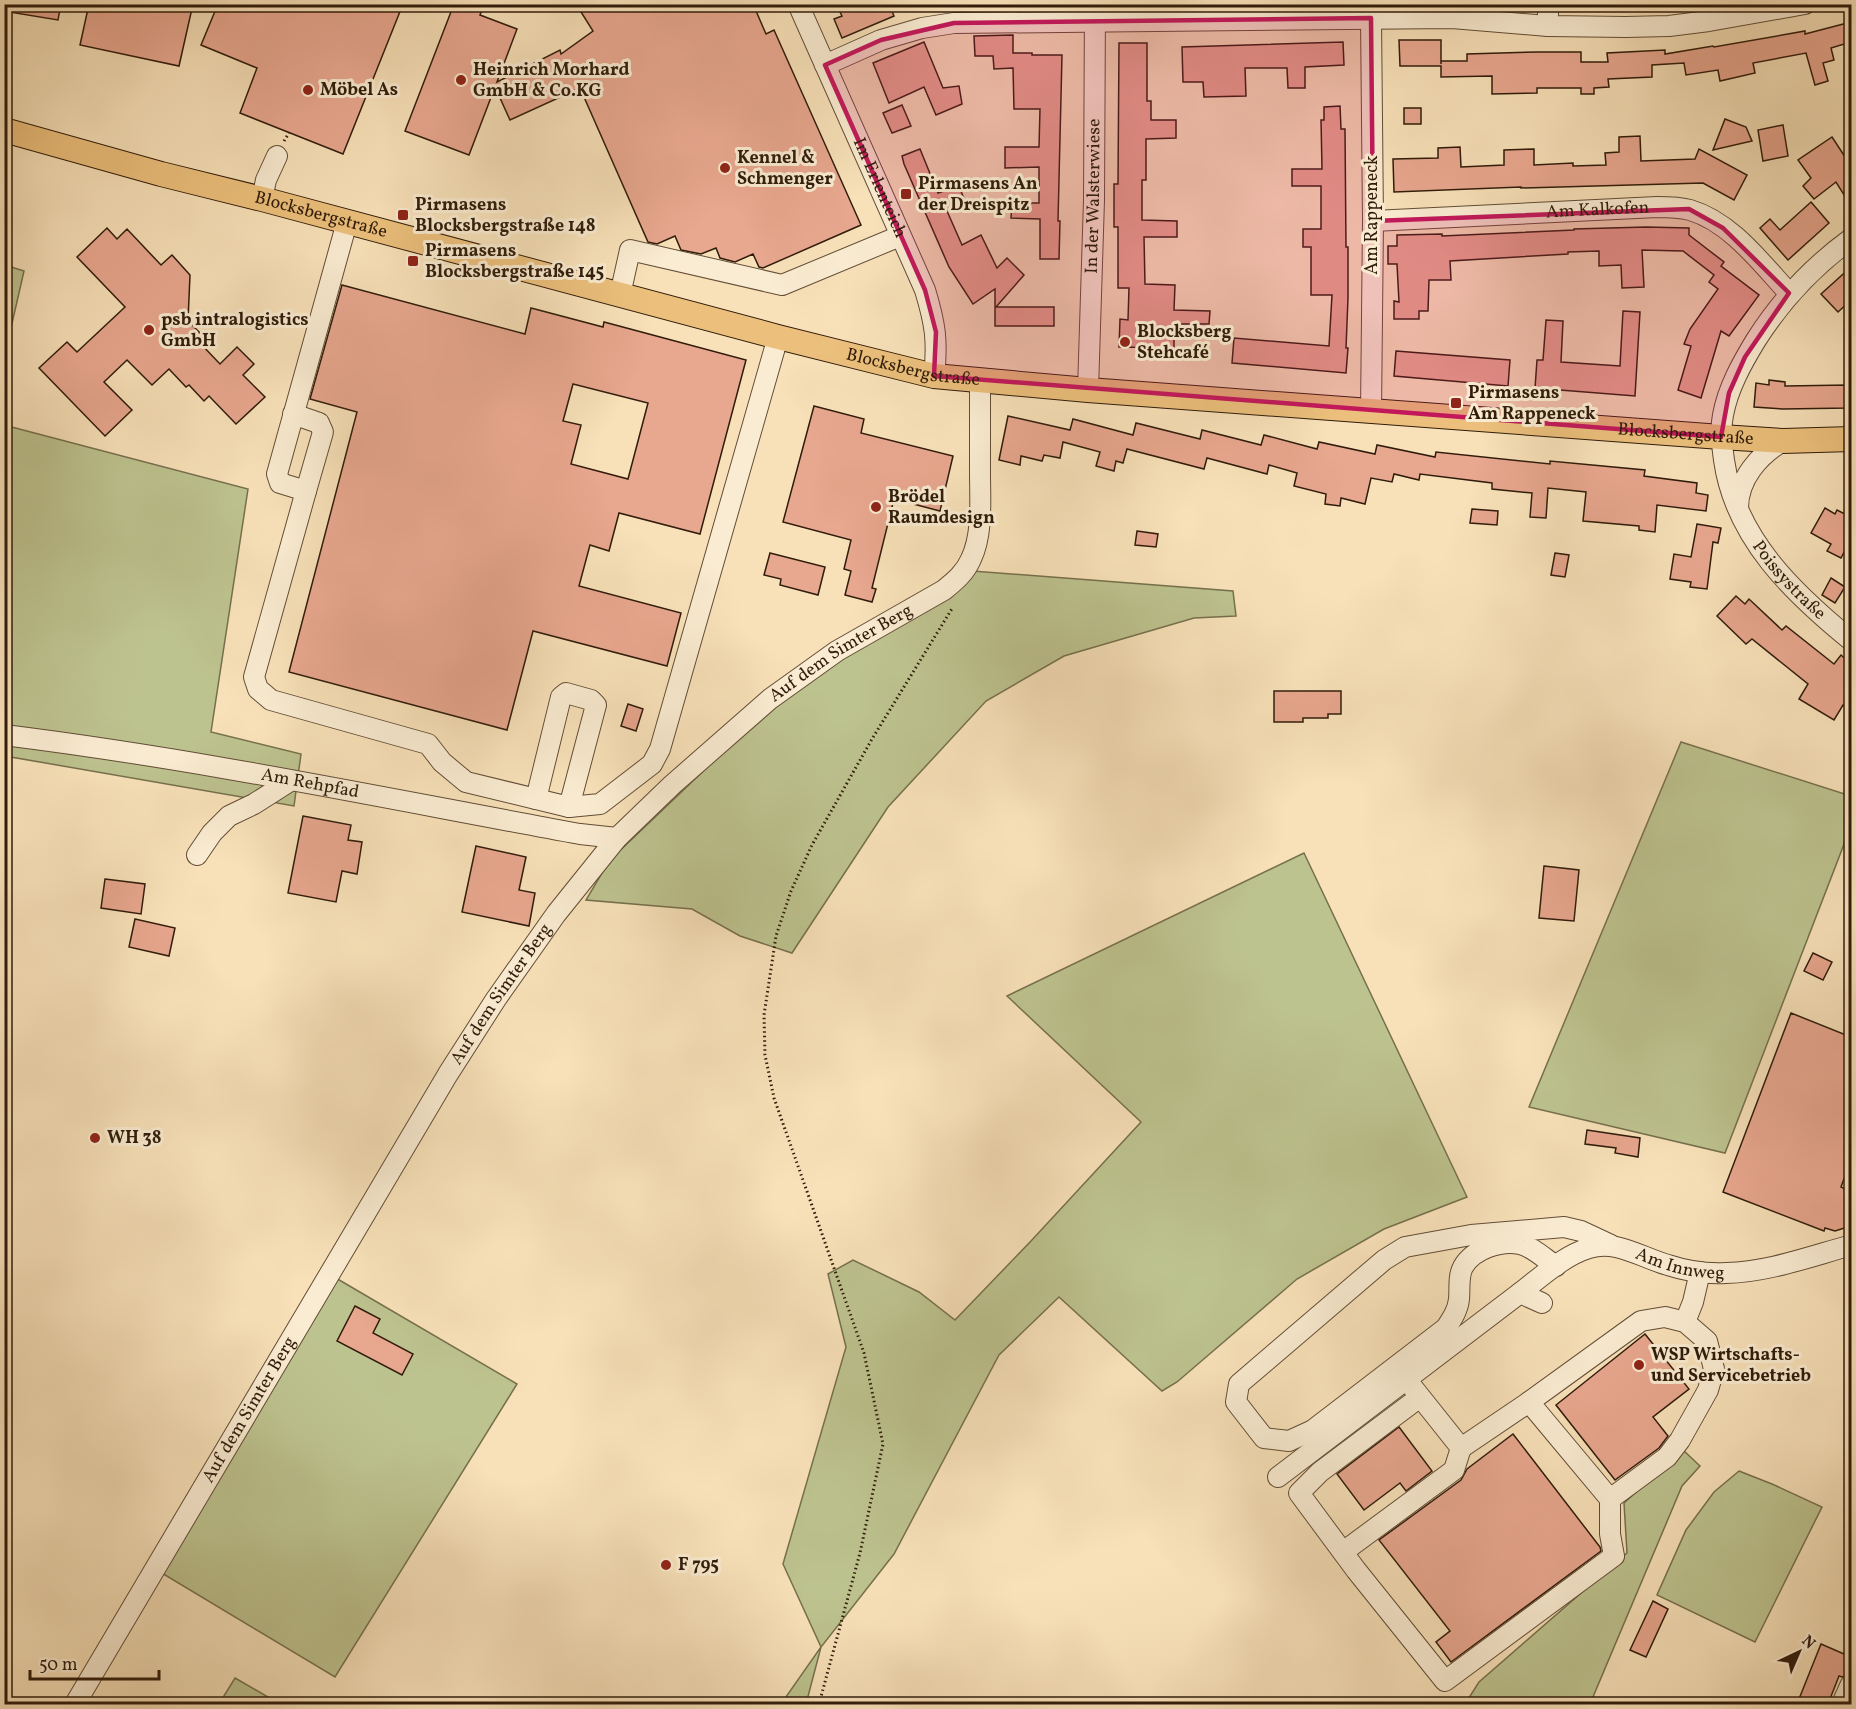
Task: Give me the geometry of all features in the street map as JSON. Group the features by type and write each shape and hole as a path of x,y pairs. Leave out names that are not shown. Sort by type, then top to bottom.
{"main road":[{"name":"Blocksbergstraße","path":"4,130 778,337 934,376 1371,412 1721,437 1784,441 1851,440"}],"street":[{"name":"Im Erlenteich","path":"798,4 925,290 933,317 937,350 934,376"},
{"path":"1548,4 1548,27"},
{"path":"825,65 881,40 922,28 954,23 1095,13 1452,18 1548,27 1669,26 1753,15 1805,4"},
{"name":"In der Walsterwiese","path":"1088,390 1094,200 1095,13"},
{"name":"Am Rappeneck","path":"1371,18 1373,221 1371,412"},
{"path":"262,199 266,180 277,156"},
{"name":"Am Kalkofen","path":"1373,221 1657,207 1689,209 1723,228 1790,293"},
{"path":"306,491 280,483 277,474 347,222"},
{"path":"620,294 630,250 782,285 900,236"},
{"name":"Poissystraße","path":"1851,238 1790,293 1745,357 1722,416 1721,437 1730,485 1743,523 1783,578 1815,611 1851,641"},
{"path":"293,414 319,423 323,432 254,676 258,689 271,700 428,744 442,762 466,782 569,807 600,804 652,764 660,749 778,337"},
{"name":"Auf dem Simter Berg","path":"75,1704 448,1074 496,999 556,914 616,838 672,785 770,699 837,651 944,590 964,571 977,541 980,506 980,381"},
{"path":"1738,510 1738,495 1745,479 1771,448 1784,441"},
{"path":"536,799 561,697 566,693 591,700 596,705 569,807"},
{"name":"Am Rehpfad","path":"4,735 59,742 580,834 616,838"},
{"path":"197,855 212,833 229,816 254,804 290,781"},
{"path":"1556,1266 1520,1244 1500,1244 1484,1248 1470,1258 1462,1268 1456,1313 1446,1328 1313,1430 1289,1441 1264,1438 1236,1402 1239,1384 1384,1260 1405,1247 1472,1235 1564,1227 1581,1231 1611,1245"},
{"name":"Am Innweg","path":"1278,1477 1556,1266 1590,1247 1611,1245 1667,1265 1700,1272 1727,1273 1759,1270 1851,1245"},
{"path":"1685,1322 1693,1302 1700,1272"},
{"path":"1520,1293 1542,1303"},
{"path":"1343,1552 1454,1470 1461,1448 1641,1321 1665,1317 1685,1322 1707,1341 1714,1369 1708,1390 1680,1440 1667,1457 1610,1499"},
{"path":"1406,1379 1461,1448"},
{"path":"1420,1397 1320,1472 1299,1493 1445,1681 1614,1556 1610,1534 1610,1499 1529,1402"},
{"path":"1842,1704 1851,1686"}],"path":[{"path":"819,1704 860,1553 883,1444 864,1353 774,1098 765,1055 764,1015 776,936 791,891 812,845 872,739 956,602"}],"highlighted area":[{"path":"1371,18 1373,221 1689,209 1723,228 1789,293 1745,357 1729,393 1721,437 934,376 936,332 925,290 825,65 881,40 954,23"}],"green space":[{"path":"4,265 24,271 5,354"},
{"path":"4,425 248,489 211,732 301,754 294,806 5,756"},
{"path":"959,570 1233,591 1236,616 1194,618 1064,656 986,701 888,807 792,953 740,936 692,909 586,900 609,861 739,737 823,668"},
{"path":"1681,742 1851,796 1851,826 1725,1153 1529,1107"},
{"path":"1304,853 1467,1197 1384,1229 1297,1279 1177,1382 1162,1391 1059,1297 999,1355 894,1554 821,1647 783,1564 846,1347 828,1274 853,1260 919,1292 955,1320 1141,1122 1007,996"},
{"path":"329,1274 517,1384 335,1677 155,1569"},
{"path":"1683,1450 1700,1466 1682,1486 1590,1704 1465,1704 1479,1682 1627,1553 1624,1503"},
{"path":"1739,1471 1822,1507 1755,1642 1657,1595 1686,1530 1714,1492"},
{"path":"821,1647 806,1704 781,1704"},
{"path":"235,1678 280,1704 219,1704"}],"building":[{"path":"10,4 61,4 58,20 9,12"},
{"path":"89,4 193,4 179,66 80,45"},
{"name":"Möbel As","path":"218,4 403,4 343,154 240,113 257,68 201,45"},
{"name":"Kennel & Schmenger","path":"454,4 484,4 480,15 517,29 497,82 560,50 561,54 593,31 576,4 753,4 766,34 774,30 861,225 763,268 759,267 753,254 735,262 720,258 716,248 701,254 681,250 675,236 657,244 648,242 580,88 510,120 495,87 469,155 405,131"},
{"path":"836,4 889,4 894,16 842,38 834,19 842,16"},
{"path":"1851,22 1851,42 1831,48 1834,60 1823,63 1828,81 1815,85 1806,53 1753,63 1755,73 1720,81 1718,70 1686,75 1684,63 1652,65 1652,77 1608,79 1609,87 1594,88 1594,94 1581,94 1581,88 1537,88 1537,93 1492,94 1492,76 1441,77 1441,66 1400,66 1399,40 1441,40 1441,61 1467,61 1467,54 1581,52 1581,62 1608,62 1607,53 1665,50 1665,54 1805,31 1805,34"},
{"path":"1013,35 1013,53 1062,55 1059,259 1040,259 1040,219 1011,218 1012,203 1039,203 1039,167 1005,168 1005,147 1039,147 1040,109 1014,109 1013,68 994,69 993,56 975,56 974,36"},
{"path":"924,42 943,88 959,86 962,104 936,115 924,87 889,103 873,63"},
{"path":"1343,42 1344,65 1305,67 1305,88 1288,88 1287,68 1245,68 1246,96 1204,97 1203,82 1183,82 1182,47"},
{"path":"1119,43 1147,43 1147,101 1151,101 1151,120 1176,120 1176,138 1146,139 1146,180 1142,180 1142,220 1177,221 1177,237 1144,237 1145,284 1175,285 1174,310 1210,311 1209,324 1174,324 1174,348 1119,347 1120,319 1128,320 1129,288 1118,288 1118,227 1114,227 1114,184 1118,184"},
{"path":"902,105 911,126 892,133 883,113"},
{"path":"1340,106 1341,129 1345,129 1346,247 1348,247 1346,373 1232,363 1234,338 1329,346 1332,295 1311,295 1311,247 1303,247 1303,229 1321,229 1321,186 1292,186 1292,169 1322,169 1321,120 1324,120 1324,107"},
{"path":"1404,108 1421,108 1421,124 1404,124"},
{"path":"1725,119 1746,127 1752,141 1713,150"},
{"path":"1783,125 1788,156 1763,161 1758,130"},
{"path":"1640,136 1641,161 1695,159 1699,149 1747,175 1734,200 1703,183 1394,192 1393,159 1438,158 1438,148 1460,147 1461,167 1504,165 1504,150 1534,149 1534,165 1573,163 1573,166 1606,165 1605,153 1619,152 1619,137"},
{"path":"1832,137 1851,166 1851,206 1836,182 1814,199 1803,186 1811,178 1798,160"},
{"path":"920,149 938,193 959,186 966,204 947,211 962,245 981,235 997,268 1007,258 1024,275 996,307 1054,307 1054,326 995,326 995,289 973,304 949,267 904,164 902,156"},
{"path":"1811,202 1829,223 1788,260 1760,228 1770,219 1780,230"},
{"path":"1646,227 1689,228 1689,235 1724,262 1721,266 1759,295 1729,336 1721,331 1701,398 1678,390 1691,346 1684,344 1690,329 1718,289 1709,282 1714,275 1683,251 1642,250 1644,287 1622,288 1621,265 1599,266 1599,251 1450,261 1451,280 1429,280 1428,311 1419,311 1419,319 1394,319 1394,301 1399,302 1397,264 1388,264 1388,246 1397,246 1397,235 1442,234 1442,236"},
{"name":"psb intralogistics GmbH","path":"107,228 117,239 127,229 161,265 172,255 190,275 188,321 205,338 200,343 220,364 237,347 254,364 243,375 265,397 236,424 209,396 204,401 189,385 186,387 169,369 152,385 127,360 104,382 132,410 105,436 39,368 67,342 77,352 125,307 77,257"},
{"path":"1851,267 1851,300 1838,312 1821,294"},
{"path":"342,285 525,334 531,308 603,327 604,322 746,360 700,534 619,513 609,551 590,545 579,586 681,613 667,666 533,631 507,730 289,672 357,412 310,399","holes":["573,384 648,403 628,479 571,464 581,425 563,421"]},
{"path":"1623,311 1640,312 1635,396 1535,388 1537,360 1543,360 1546,320 1563,321 1561,362 1620,366"},
{"path":"1396,351 1510,360 1508,386 1394,376"},
{"path":"1769,380 1785,382 1785,386 1848,385 1849,408 1754,407 1756,383 1769,385"},
{"path":"814,406 864,419 861,433 953,456 940,511 894,499 872,588 876,589 872,602 845,595 851,571 844,569 851,540 783,522"},
{"path":"1008,416 1070,430 1073,419 1133,435 1136,423 1200,439 1202,430 1261,445 1264,435 1317,449 1319,442 1375,454 1377,445 1435,457 1436,452 1550,464 1550,461 1645,470 1644,476 1697,483 1696,493 1708,495 1706,511 1657,505 1655,532 1639,530 1639,526 1583,521 1586,492 1548,488 1546,518 1530,517 1532,493 1492,489 1492,483 1420,474 1419,480 1394,474 1392,482 1371,478 1365,504 1341,498 1340,506 1325,504 1326,494 1294,486 1297,473 1269,465 1267,474 1207,458 1204,469 1127,449 1123,463 1116,461 1114,471 1096,466 1100,452 1063,442 1060,458 1044,455 1042,461 1021,456 1020,465 999,460"},
{"path":"1825,508 1835,514 1837,510 1849,516 1847,520 1851,523 1851,539 1841,558 1827,551 1831,544 1811,533"},
{"path":"1472,509 1498,511 1497,525 1470,523"},
{"path":"1697,524 1721,528 1718,543 1713,542 1707,589 1690,587 1691,582 1670,579 1674,554 1691,557"},
{"path":"1137,531 1158,534 1156,547 1135,545"},
{"path":"770,553 825,567 818,595 780,585 781,579 764,575"},
{"path":"1555,553 1569,555 1565,577 1551,575"},
{"path":"1831,578 1845,587 1835,603 1822,595"},
{"path":"1736,596 1745,604 1749,599 1782,630 1786,626 1834,664 1841,655 1851,664 1851,710 1843,705 1834,720 1799,699 1808,684 1752,639 1746,644 1717,616"},
{"path":"1274,691 1341,691 1341,714 1328,714 1328,718 1303,718 1303,722 1274,722"},
{"path":"628,704 643,709 636,731 621,726"},
{"path":"303,816 351,825 348,840 362,842 357,874 342,871 336,902 288,893"},
{"path":"476,846 526,857 519,890 535,893 529,926 462,912"},
{"path":"1544,866 1579,870 1574,921 1539,918"},
{"path":"105,879 145,884 141,914 101,908"},
{"path":"135,919 175,928 169,956 129,947"},
{"path":"1813,953 1832,962 1823,980 1804,971"},
{"path":"1791,1013 1851,1037 1851,1160 1841,1187 1851,1192 1851,1226 1835,1231 1825,1228 1824,1231 1723,1192"},
{"path":"1587,1130 1640,1138 1638,1157 1615,1153 1616,1148 1585,1144"},
{"path":"355,1306 380,1319 373,1333 413,1354 402,1375 337,1341"},
{"path":"1645,1334 1689,1389 1653,1417 1668,1436 1659,1448 1615,1480 1556,1405"},
{"path":"1399,1427 1432,1471 1406,1491 1400,1483 1364,1510 1337,1474"},
{"path":"1513,1434 1601,1551 1451,1662 1436,1642 1450,1631 1379,1540 1461,1480 1467,1469"},
{"path":"1653,1601 1668,1609 1646,1657 1630,1650"},
{"path":"1821,1644 1851,1657 1851,1674 1839,1676 1828,1704 1797,1704"}],"place":[{"name":"Heinrich Morhard GmbH & Co.KG","path":"461,80"},
{"name":"Möbel As","path":"308,90"},
{"name":"Kennel & Schmenger","path":"725,168"},
{"name":"Pirmasens An der Dreispitz","path":"906,194"},
{"name":"Pirmasens Blocksbergstraße 148","path":"403,215"},
{"name":"Pirmasens Blocksbergstraße 145","path":"413,261"},
{"name":"psb intralogistics GmbH","path":"149,330"},
{"name":"Blocksberg Stehcafé","path":"1125,342"},
{"name":"Pirmasens Am Rappeneck","path":"1456,403"},
{"name":"Brödel Raumdesign","path":"876,507"},
{"name":"WH 38","path":"95,1138"},
{"name":"WSP Wirtschafts- und Servicebetrieb","path":"1639,1365"},
{"name":"F 795","path":"666,1565"}]}
